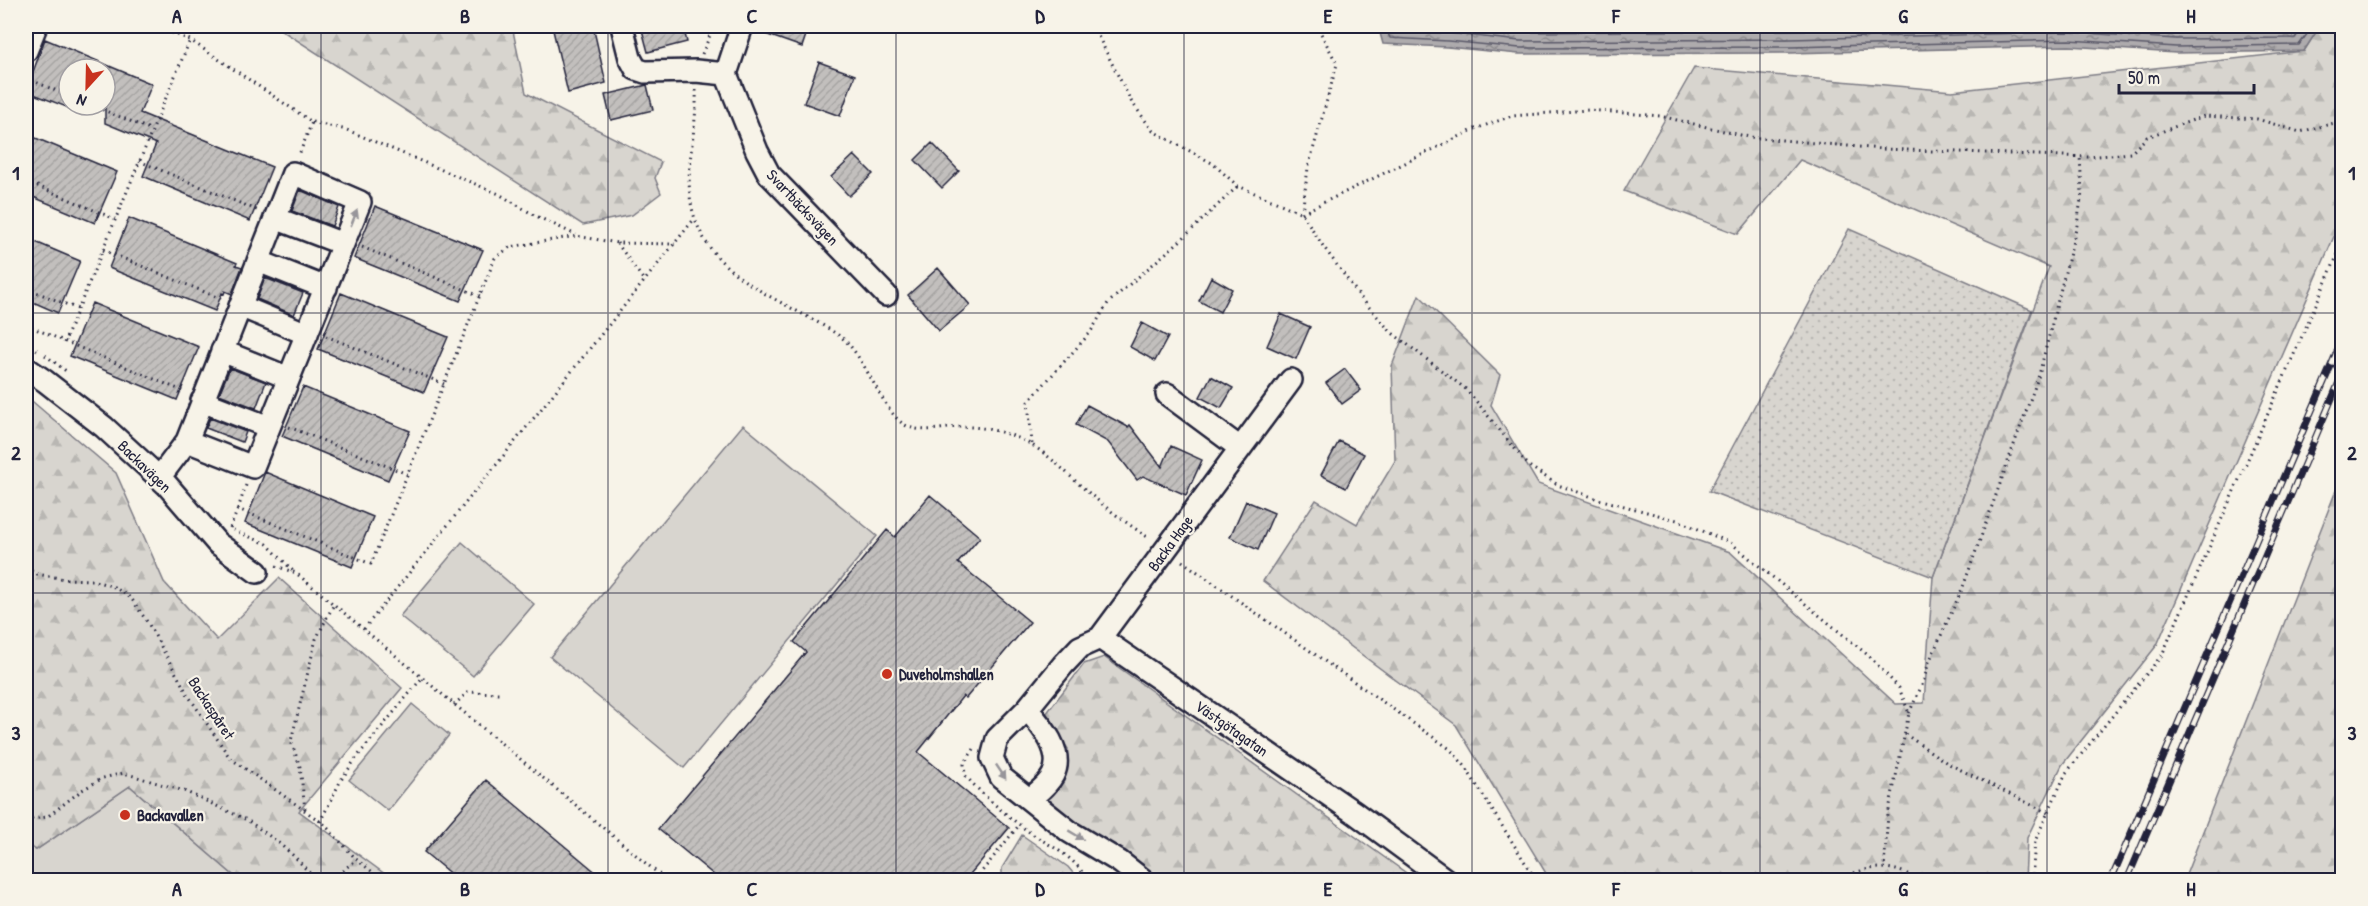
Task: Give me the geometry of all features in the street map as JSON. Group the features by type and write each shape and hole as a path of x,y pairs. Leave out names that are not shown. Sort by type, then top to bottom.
{"street":[{"path":"622,26 630,58 636,69 645,72 696,71 726,74 742,26"},
{"name":"Svartbäcksvägen","path":"726,74 757,151 769,174 886,295"},
{"path":"159,478 187,441 293,173 360,202 253,467 187,441"},
{"path":"275,218 344,242"},
{"path":"258,261 326,288"},
{"path":"240,306 308,331"},
{"path":"222,351 289,378"},
{"name":"Backavägen","path":"26,368 104,427 159,478 217,543 257,572"},
{"name":"Backa Hage","path":"1100,638 1291,380"},
{"path":"1167,394 1240,448"},
{"path":"202,401 271,423"},
{"path":"1100,638 1080,647 1027,709 997,739 992,758 1001,777 1070,832 1120,862 1143,880"},
{"name":"Västgötagatan","path":"1100,638 1355,813 1446,880"},
{"path":"1027,709 1052,743 1056,760 1054,774 1047,784 1030,798"}],"path":[{"path":"155,26 190,40 312,122 347,130 499,194 534,215 577,236 616,243 675,244"},
{"path":"714,26 696,71 697,106 690,148 689,192 697,225 713,251 734,272 758,290 843,339 865,367 896,417 906,426 917,429 958,427 985,429 1007,434 1032,444 1118,518 1450,749 1464,765 1536,880"},
{"path":"1093,26 1131,101 1153,132 1212,163 1238,186 1302,213 1354,289 1391,332 1467,390 1529,466 1558,485 1598,499 1677,520 1731,543 1869,656 1899,688 1909,712"},
{"path":"1302,213 1308,168 1337,64 1317,26"},
{"path":"64,343 190,40"},
{"path":"26,78 57,91"},
{"path":"1302,213 1368,179 1512,116 1588,110 1660,116 1749,138 1881,148 2088,157 2131,153 2147,137 2204,116 2257,119 2300,132 2343,121"},
{"path":"117,116 152,130"},
{"path":"293,173 312,122"},
{"path":"1884,867 1888,815 1909,712 1963,587 2039,375 2077,225 2082,193 2080,156"},
{"path":"139,161 275,218"},
{"path":"26,181 115,219"},
{"path":"1032,444 1028,402 1090,333 1108,303 1181,240 1238,186"},
{"path":"364,629 695,218"},
{"path":"238,509 371,564 495,258 510,247 577,236"},
{"path":"344,242 480,296"},
{"path":"616,243 645,282"},
{"path":"2032,880 2035,841 2066,773 2162,655 2343,245"},
{"path":"102,250 240,306"},
{"path":"26,288 78,309"},
{"path":"26,325 202,401"},
{"path":"308,331 444,384"},
{"path":"271,423 407,474"},
{"path":"230,528 253,467"},
{"path":"257,572 277,566 296,573 666,880"},
{"name":"Backaspåret","path":"26,568 37,574 65,579 92,580 114,587 131,598 148,623 188,695 230,758 305,810 357,860 383,880"},
{"path":"305,810 300,767 291,741 316,639 334,604"},
{"path":"320,822 341,780 357,757 422,678"},
{"path":"454,705 468,692 500,693"},
{"path":"1905,734 1947,763 2048,813"},
{"path":"26,817 32,819 47,817 82,790 104,778 124,773 184,791 247,820 295,857 316,880"},
{"path":"975,880 1020,824"},
{"path":"335,880 346,867 357,860"},
{"path":"1831,880 1872,867 1900,871 1918,880"}],"green space":[{"path":"275,26 512,26 526,93 661,162 655,178 661,193 632,215 583,225"},
{"path":"2320,26 2342,26 2342,218 2157,645 2062,765 2027,838 2025,880 1550,880 1456,725 1263,581 1316,500 1357,524 1395,461 1392,366 1419,295 1500,375 1491,405 1538,484 1730,552 1896,704 1924,703 1933,577 2049,267 1800,160 1738,234 1624,191 1694,68 1952,91 2304,51"},
{"path":"1849,229 2032,310 1933,577 1709,491"},
{"path":"26,396 116,473 164,582 217,640 279,578 402,688 299,811 393,880 239,880 130,786 36,850 26,844"},
{"path":"743,425 877,536 684,768 550,657"},
{"path":"2342,475 2342,880 2184,880"},
{"path":"462,542 534,604 473,676 400,616"},
{"path":"1104,657 1416,880 1162,880 1126,853 1077,824 1044,800 1064,781 1068,749 1046,714 1084,664"},
{"path":"412,704 449,735 388,811 349,780"},
{"name":"Backavallen","path":"130,786 239,880 26,880 26,844 36,850"},
{"path":"1022,835 1068,867 1079,880 1002,880 1002,868"}],"water":[{"path":"1378,26 2320,26 2304,51 2176,53 2069,46 1790,53 1519,54 1383,44"}],"building":[{"path":"552,26 593,26 606,83 568,93"},
{"path":"641,26 683,26 687,42 648,52"},
{"path":"754,26 809,26 802,47 754,30"},
{"path":"45,39 88,57 57,57 57,103 26,91"},
{"path":"819,62 855,75 840,116 804,103"},
{"path":"117,69 152,84 140,113 272,167 250,221 143,176 156,144 105,123 105,117 117,117"},
{"path":"647,85 653,110 611,120 605,95"},
{"path":"26,134 117,172 95,223 26,194"},
{"path":"932,143 959,171 942,188 915,160"},
{"path":"854,155 873,174 849,196 831,177"},
{"path":"300,190 339,207 332,226 292,211"},
{"path":"375,206 483,250 460,301 354,258"},
{"path":"129,218 237,263 236,265 242,267 232,294 225,291 224,294 222,293 215,311 109,268"},
{"path":"26,238 80,261 58,313 26,299"},
{"path":"938,268 970,305 939,331 908,295"},
{"path":"1211,277 1232,289 1220,312 1199,301"},
{"path":"265,278 303,293 294,315 257,299"},
{"path":"341,293 448,337 424,392 318,349"},
{"path":"92,303 199,347 177,400 70,356"},
{"path":"1281,314 1310,327 1296,359 1267,346"},
{"path":"1142,323 1168,337 1155,361 1130,347"},
{"path":"230,368 266,382 256,408 219,394"},
{"path":"1345,369 1361,390 1342,404 1326,383"},
{"path":"1211,376 1233,388 1221,408 1200,397"},
{"path":"303,387 410,431 388,480 282,436"},
{"path":"1087,405 1128,427 1130,425 1162,467 1171,446 1202,460 1186,495 1143,476 1137,480 1108,442 1076,425"},
{"path":"210,418 246,432 242,442 206,428"},
{"path":"1339,441 1364,454 1346,488 1321,475"},
{"path":"265,472 373,517 352,567 245,523"},
{"name":"Duveholmshallen","path":"930,495 980,537 958,563 1030,622 966,698 963,696 918,752 1009,828 965,880 720,880 658,829 806,652 794,642 887,530 895,537"},
{"path":"1246,501 1274,513 1258,550 1230,537"},
{"path":"486,780 605,880 458,880 424,852"}],"railway":[{"path":"2111,880 2342,340"},
{"path":"2127,880 2342,375"}],"place":[{"name":"Duveholmshallen","path":"887,674"},
{"name":"Backavallen","path":"125,815"}]}
